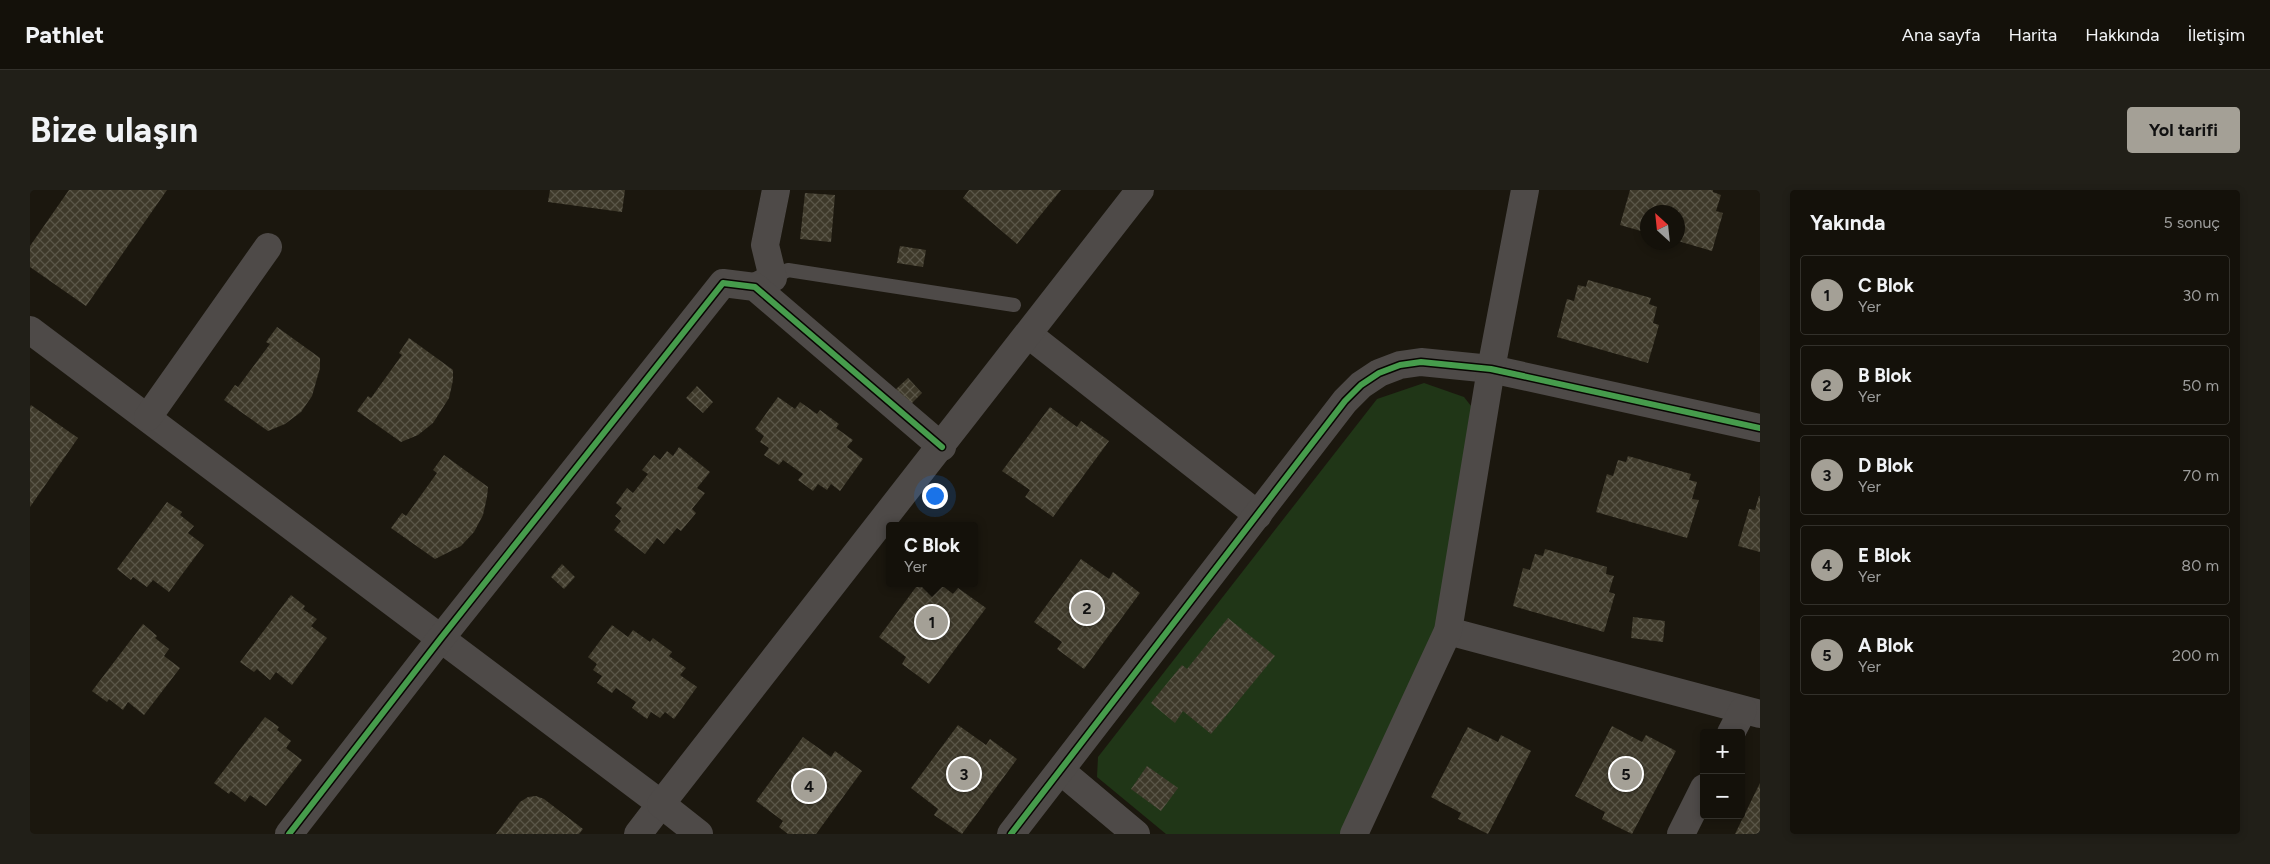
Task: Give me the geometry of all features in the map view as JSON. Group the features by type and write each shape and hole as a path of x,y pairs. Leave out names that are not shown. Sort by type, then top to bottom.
{"street":[{"path":"764,282 765,245 776,190"},
{"path":"638,834 942,447 1140,190"},
{"path":"1354,834 1448,631 1491,370 1525,190"},
{"path":"148,417 268,247"},
{"path":"290,834 441,638 723,283 764,282 942,447"},
{"path":"30,330 148,417 699,834"},
{"path":"1029,335 1258,514"},
{"path":"1011,834 1345,401 1360,385 1379,373 1400,365 1421,362 1491,370 1760,428"},
{"path":"1448,631 1745,719"},
{"path":"1061,771 1136,834"},
{"path":"1681,834 1700,796"}],"lane":[{"path":"764,282 788,270 1014,305"}],"green space":[{"path":"1424,383 1464,397 1475,411 1441,608 1428,654 1341,834 1166,834 1097,777 1098,757 1377,399"}],"building":[{"path":"69,190 167,190 86,306 30,267 30,246"},
{"path":"550,190 625,190 622,212 548,202"},
{"path":"969,190 1061,190 1017,244 963,198"},
{"path":"1630,190 1713,190 1713,192 1721,195 1716,211 1723,213 1712,251 1685,243 1685,205 1640,205 1640,231 1620,225"},
{"path":"805,193 835,195 831,242 800,239"},
{"path":"900,246 926,250 923,267 897,263"},
{"path":"1588,280 1651,298 1649,304 1657,307 1653,323 1659,325 1648,363 1557,337 1567,299 1574,301 1578,285 1586,287"},
{"path":"277,327 320,358 320,368 312,396 301,412 285,424 268,431 224,400 235,385 238,387 270,344 266,342"},
{"path":"409,338 453,370 453,380 449,398 433,423 418,435 401,442 357,411 368,396 371,398 402,355 399,353"},
{"path":"908,378 922,393 910,405 895,390"},
{"path":"697,386 713,402 703,413 686,398"},
{"path":"778,397 795,409 800,402 817,414 820,410 839,424 836,428 853,440 847,447 863,459 840,491 831,484 827,490 818,484 813,491 798,480 803,474 783,460 779,465 764,455 769,448 760,442 764,436 755,429"},
{"path":"31,405 78,438 30,507 30,407"},
{"path":"1050,407 1077,427 1081,421 1109,441 1053,517 1025,497 1030,490 1002,471"},
{"path":"679,447 710,472 697,488 705,493 692,509 696,513 681,531 677,528 664,544 657,538 645,554 614,530 621,521 615,516 622,508 616,503 627,488 633,493 648,474 642,470 654,455 660,460 667,451 673,456"},
{"path":"444,455 488,487 483,515 474,532 461,546 435,559 391,528 402,513 406,516 437,473 433,470"},
{"path":"1628,456 1691,474 1689,480 1697,482 1692,499 1699,500 1687,538 1596,512 1607,474 1613,476 1618,460 1626,462"},
{"path":"1759,496 1760,552 1738,546 1749,509 1755,510"},
{"path":"167,502 182,512 180,515 194,526 188,533 204,545 169,592 153,580 147,587 133,577 131,580 117,569"},
{"path":"1545,549 1607,567 1606,574 1614,576 1609,592 1615,594 1604,632 1513,606 1523,568 1530,570 1535,554 1543,556"},
{"path":"1081,559 1109,579 1113,572 1140,593 1084,669 1057,649 1062,642 1034,622"},
{"path":"562,564 575,577 564,589 551,577"},
{"path":"916,587 944,587 953,594 958,588 986,608 929,684 902,664 906,657 879,637"},
{"path":"291,595 305,606 303,609 317,619 311,626 327,638 292,685 276,672 270,680 257,669 254,672 240,662"},
{"path":"1633,617 1665,621 1663,642 1631,638"},
{"path":"1228,618 1275,656 1211,734 1183,711 1175,723 1151,703 1182,665 1187,669"},
{"path":"143,624 157,636 155,638 169,649 164,656 180,668 144,715 128,702 123,710 109,699 107,702 92,691"},
{"path":"612,625 628,637 633,630 650,642 653,638 672,652 669,656 686,668 680,675 697,687 674,719 665,712 660,718 651,712 647,719 632,708 636,702 616,688 612,693 597,683 602,676 593,670 597,664 588,657"},
{"path":"265,717 279,727 277,730 291,741 286,748 302,760 266,806 250,795 245,802 231,791 229,794 214,783"},
{"path":"958,725 986,745 990,739 1017,759 962,834 934,815 938,809 911,788"},
{"path":"1612,726 1642,742 1646,735 1676,751 1632,834 1602,819 1605,812 1575,796"},
{"path":"1468,727 1498,742 1501,735 1531,751 1488,834 1458,819 1461,813 1431,797"},
{"path":"803,737 831,757 835,751 862,771 816,834 788,834 779,827 783,821 756,801"},
{"path":"1147,766 1178,788 1161,811 1131,789"},
{"path":"1760,783 1760,834 1735,834 1742,819 1745,819 1745,814"},
{"path":"536,796 544,799 583,829 579,834 496,834 520,802 528,797"}],"cycle path":[{"path":"289,834 441,638 723,283 755,287 942,447"},
{"path":"1011,834 1345,401 1361,385 1379,373 1400,365 1421,362 1491,369 1760,428"}],"place":[{"name":"B Blok","path":"1087,608"},
{"name":"C Blok","path":"932,622"},
{"name":"D Blok","path":"964,774"},
{"name":"A Blok","path":"1626,774"},
{"name":"E Blok","path":"809,786"}]}
